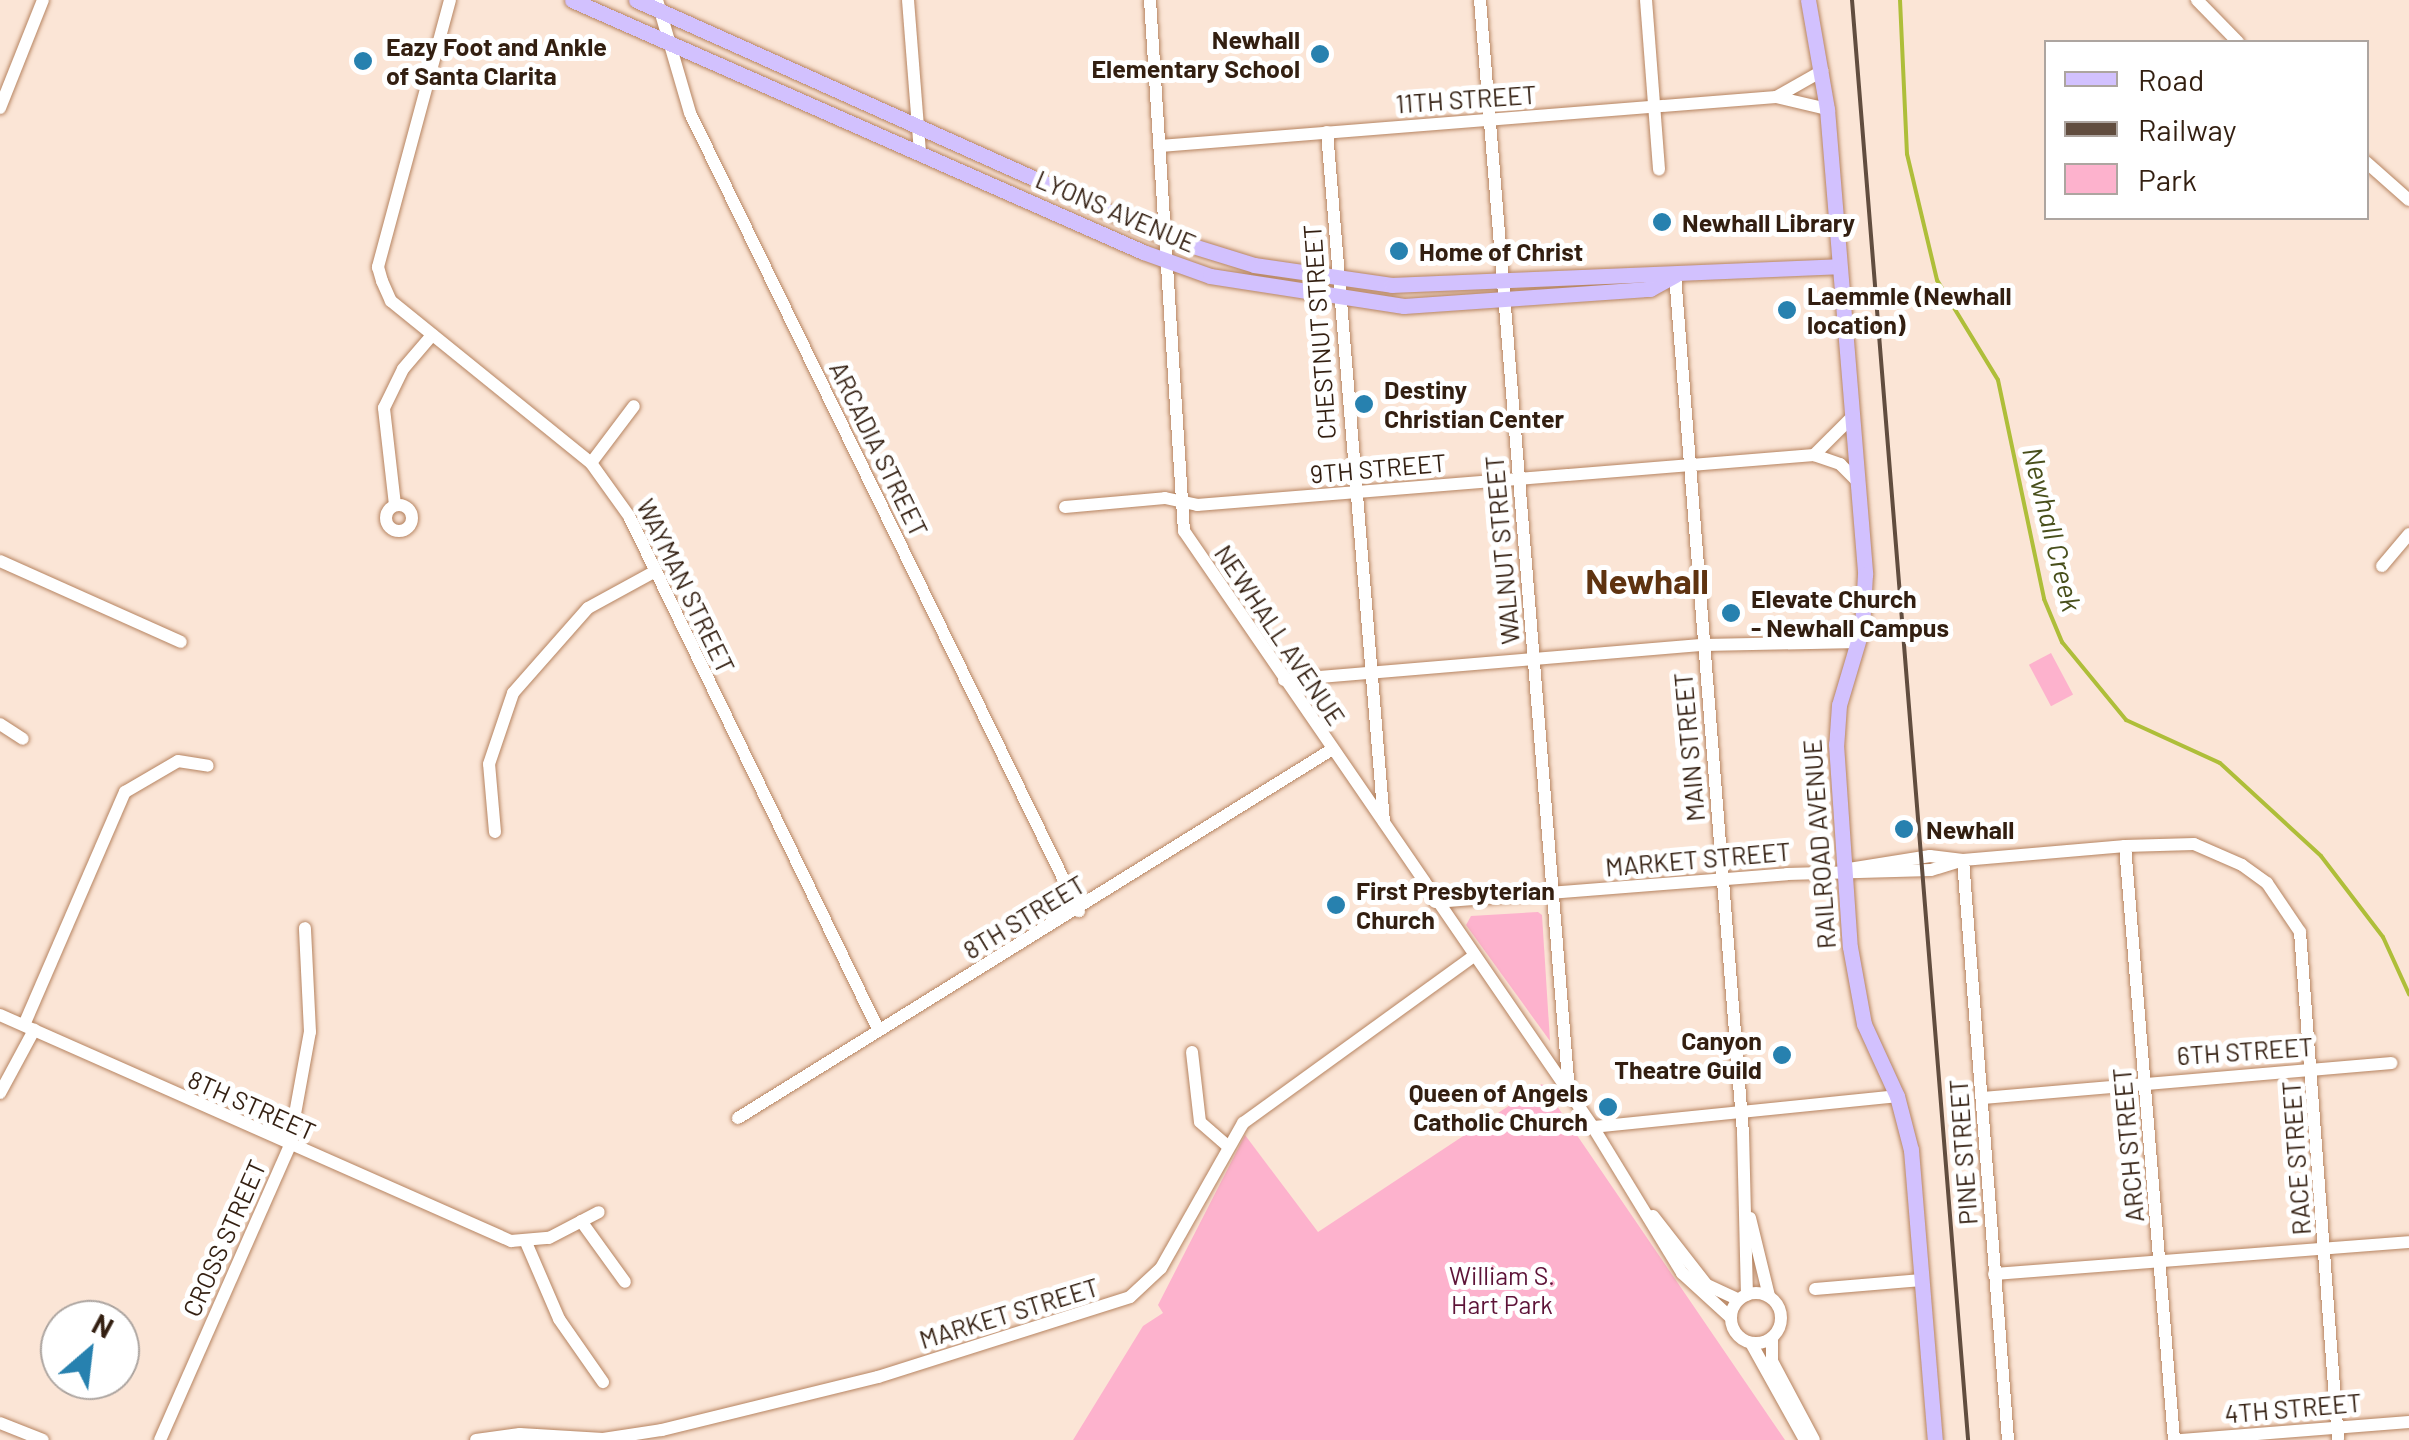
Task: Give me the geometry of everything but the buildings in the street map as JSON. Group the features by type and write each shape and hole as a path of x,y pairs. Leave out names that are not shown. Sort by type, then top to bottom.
{"main road":[{"name":"LYONS AVENUE","path":"572,0 1166,261 1250,286 1341,301 1404,306 1650,289 1675,275"},
{"name":"LYONS AVENUE","path":"636,0 657,5 1167,238 1336,281 1504,280 1651,269 1675,275 1838,266"},
{"name":"RAILROAD AVENUE","path":"1808,0 1827,109 1866,592 1858,642 1836,722 1845,871 1857,1000 1897,1096 1911,1150 1935,1440"}],"street":[{"path":"0,108 43,0"},
{"name":"WAYMAN STREET","path":"450,0 378,267 391,301 591,463 630,516 879,1031"},
{"path":"908,0 920,152"},
{"name":"NEWHALL AVENUE","path":"1150,0 1181,501 1187,538 1472,957 1593,1127 1682,1272 1730,1317"},
{"name":"WALNUT STREET","path":"1480,0 1550,894 1570,1095"},
{"path":"1646,0 1659,170"},
{"path":"2197,0 2236,40"},
{"name":"ARCADIA STREET","path":"657,5 690,113 1078,911"},
{"name":"11TH STREET","path":"1776,97 1822,71"},
{"name":"11TH STREET","path":"1160,146 1776,97 1827,109"},
{"name":"CHESTNUT STREET","path":"1327,132 1336,281 1341,301 1384,826"},
{"path":"2369,165 2409,200"},
{"name":"MAIN STREET","path":"1675,275 1749,1216 1743,1297"},
{"path":"395,505 382,436 384,408 403,369 432,335"},
{"path":"591,463 634,406"},
{"path":"1850,419 1814,455 1840,464 1856,480"},
{"name":"9TH STREET","path":"1065,508 1355,493 1814,455"},
{"path":"2382,566 2409,534"},
{"path":"0,561 181,642"},
{"path":"495,832 488,764 513,693 588,608 654,572"},
{"path":"1284,680 1704,646 1858,642"},
{"path":"0,724 24,739"},
{"name":"8TH STREET","path":"738,1118 1078,911 1331,750"},
{"path":"0,1093 126,792 178,761 208,766"},
{"name":"MARKET STREET","path":"1435,902 1845,871 1865,862 1921,856 1963,860 2126,846 2210,847 2267,883"},
{"name":"ARCH STREET","path":"2126,846 2178,1440"},
{"name":"PINE STREET","path":"1963,860 2008,1440"},
{"name":"RACE STREET","path":"2267,883 2300,932 2337,1433"},
{"name":"CROSS STREET","path":"160,1440 289,1148 310,1032 305,928"},
{"name":"MARKET STREET","path":"476,1440 520,1434 603,1439 662,1430 878,1377 1108,1307 1143,1288 1161,1268 1226,1146 1286,1086 1472,957"},
{"name":"8TH STREET","path":"0,1014 289,1148 511,1241 525,1240"},
{"path":"1192,1052 1200,1122 1226,1146"},
{"name":"6TH STREET","path":"1982,1098 2392,1063"},
{"path":"1593,1127 1742,1115 1897,1096"},
{"name":"NEWHALL AVENUE","path":"1642,1203 1708,1285 1743,1297"},
{"path":"599,1212 549,1238 525,1240 559,1319 602,1382"},
{"name":"MAIN STREET","path":"1749,1216 1769,1296"},
{"path":"581,1221 624,1282"},
{"path":"1994,1274 2409,1242"},
{"path":"1815,1290 1922,1280"},
{"path":"1806,1440 1751,1344 1736,1334 1730,1317 1743,1297 1769,1296 1781,1314 1772,1338 1772,1362 1814,1440"},
{"path":"1751,1344 1772,1338"},
{"name":"4TH STREET","path":"2178,1440 2337,1433 2409,1422"},
{"path":"0,1423 43,1440"}],"green space":[{"path":"2051,653 2073,694 2051,706 2029,665"},
{"path":"1538,912 1542,915 1550,1041 1466,925 1471,916"},
{"name":"William S. Hart Park","path":"1542,1084 1785,1440 1073,1440 1143,1326 1163,1313 1158,1305 1245,1135 1318,1232"}],"waterway":[{"name":"Newhall Creek","path":"1900,0 1907,154 1937,280 1998,380 2044,599 2062,642 2126,720 2220,763 2321,856 2383,937 2409,994"}],"railway":[{"path":"1852,0 1968,1440"}],"place":[{"name":"Newhall Elementary School","path":"1320,54"},
{"name":"Eazy Foot and Ankle of Santa Clarita","path":"363,61"},
{"name":"Newhall Library","path":"1662,222"},
{"name":"Home of Christ","path":"1399,251"},
{"name":"Laemmle (Newhall location)","path":"1787,310"},
{"name":"Destiny Christian Center","path":"1364,404"},
{"name":"Elevate Church - Newhall Campus","path":"1731,613"},
{"name":"Newhall","path":"1904,829"},
{"name":"First Presbyterian Church","path":"1336,905"},
{"name":"Canyon Theatre Guild","path":"1782,1055"},
{"name":"Queen of Angels Catholic Church","path":"1608,1107"}],"district":[{"name":"Newhall","path":"1647,580"}]}
